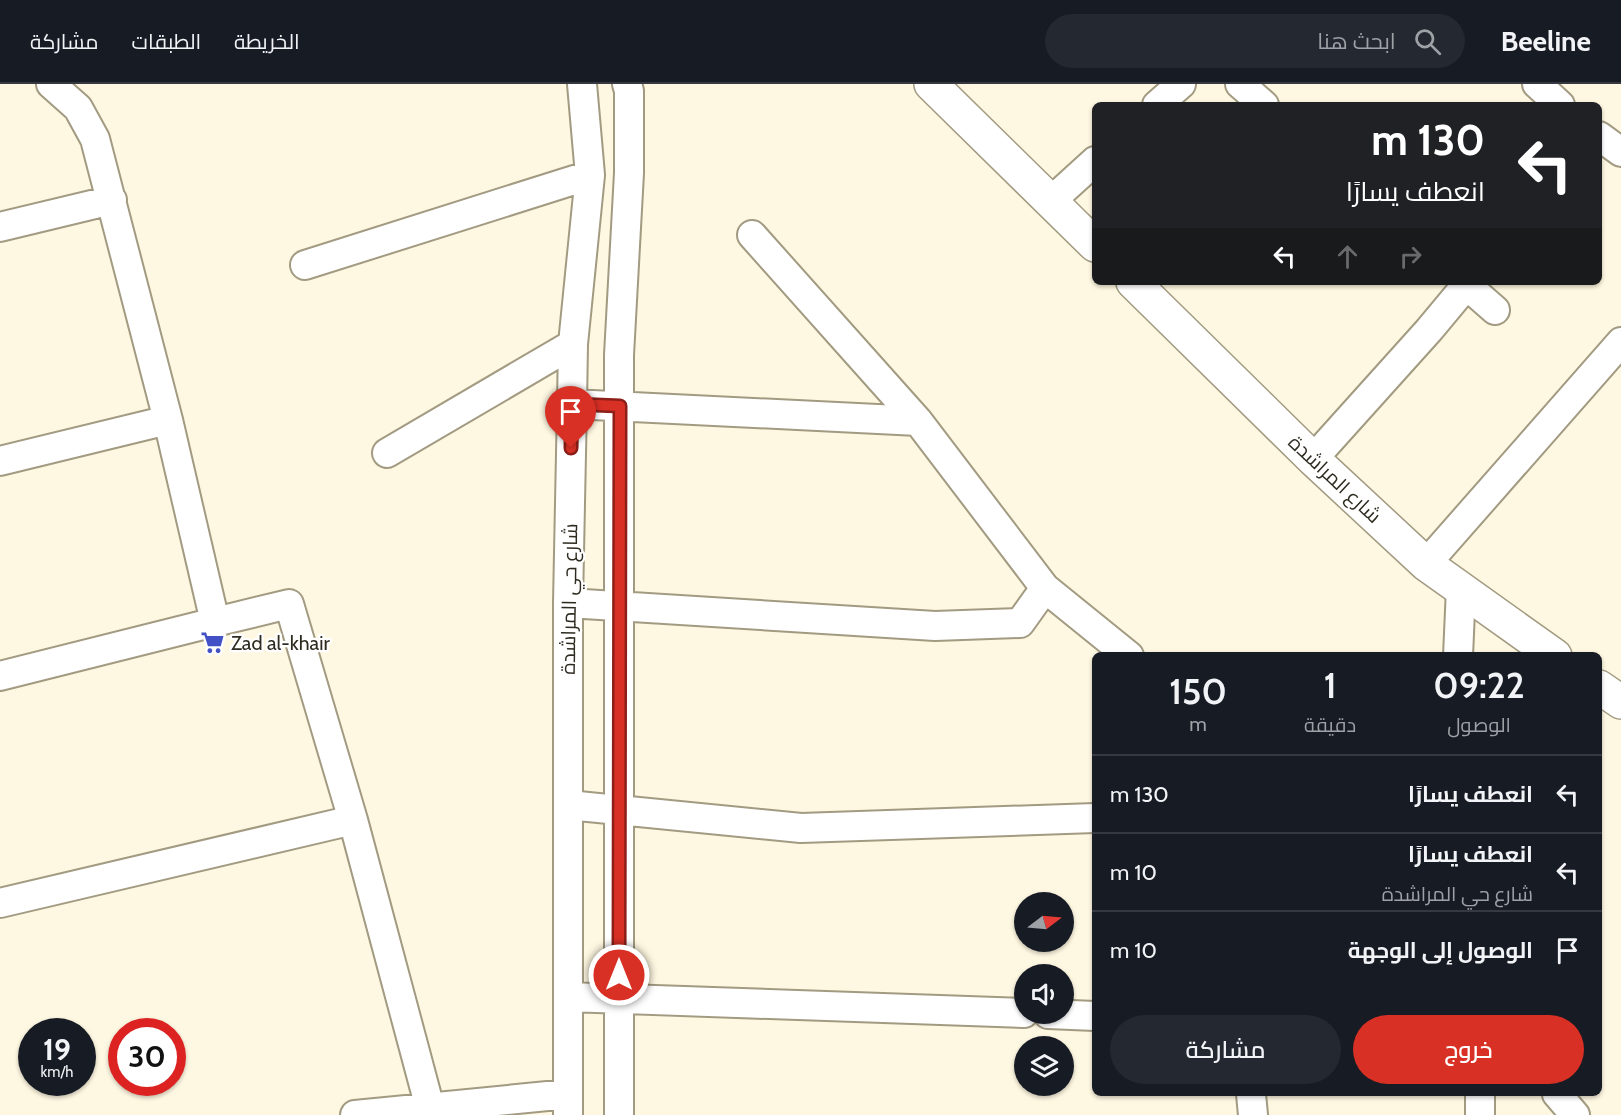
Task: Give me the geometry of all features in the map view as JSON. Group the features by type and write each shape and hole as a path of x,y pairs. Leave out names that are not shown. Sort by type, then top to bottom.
{"street":[{"path":"51,84 78,108 95,139 168,420 215,622"},
{"name":"شارع حي المراشدة","path":"568,1105 568,603 573,344 590,176 582,84"},
{"path":"619,1115 619,355 629,174 629,91 627,84"},
{"path":"931,84 1092,241"},
{"path":"1160,102 1181,84"},
{"path":"1240,84 1261,102"},
{"path":"1537,84 1557,102"},
{"path":"1602,138 1621,152"},
{"path":"1051,201 1092,164"},
{"path":"305,266 590,176"},
{"path":"0,227 112,200"},
{"path":"752,235 918,421 1045,588 1123,652"},
{"name":"شارع المراشدة","path":"1136,285 1313,459 1426,564 1549,652"},
{"path":"1313,459 1429,330 1464,285"},
{"path":"1468,285 1495,310"},
{"path":"1426,564 1621,342"},
{"path":"387,453 573,344"},
{"path":"572,404 918,421"},
{"path":"0,461 168,420"},
{"path":"568,603 935,626 1020,623 1045,588"},
{"path":"1458,652 1461,588"},
{"path":"0,676 289,604 353,820 430,1108"},
{"path":"1602,689 1621,702"},
{"path":"568,805 801,828 1092,819"},
{"path":"0,903 353,820"},
{"path":"568,997 1014,1013"},
{"path":"1074,1015 1092,1016"},
{"path":"1251,1096 1253,1115"},
{"path":"1480,1096 1480,1115"},
{"path":"1559,1096 1575,1115"},
{"path":"354,1115 430,1108 568,1105"}],"place":[{"name":"Zad al-khair","path":"213,643"}],"route":[{"path":"571,448 572,404 620,406 619,975"}]}
